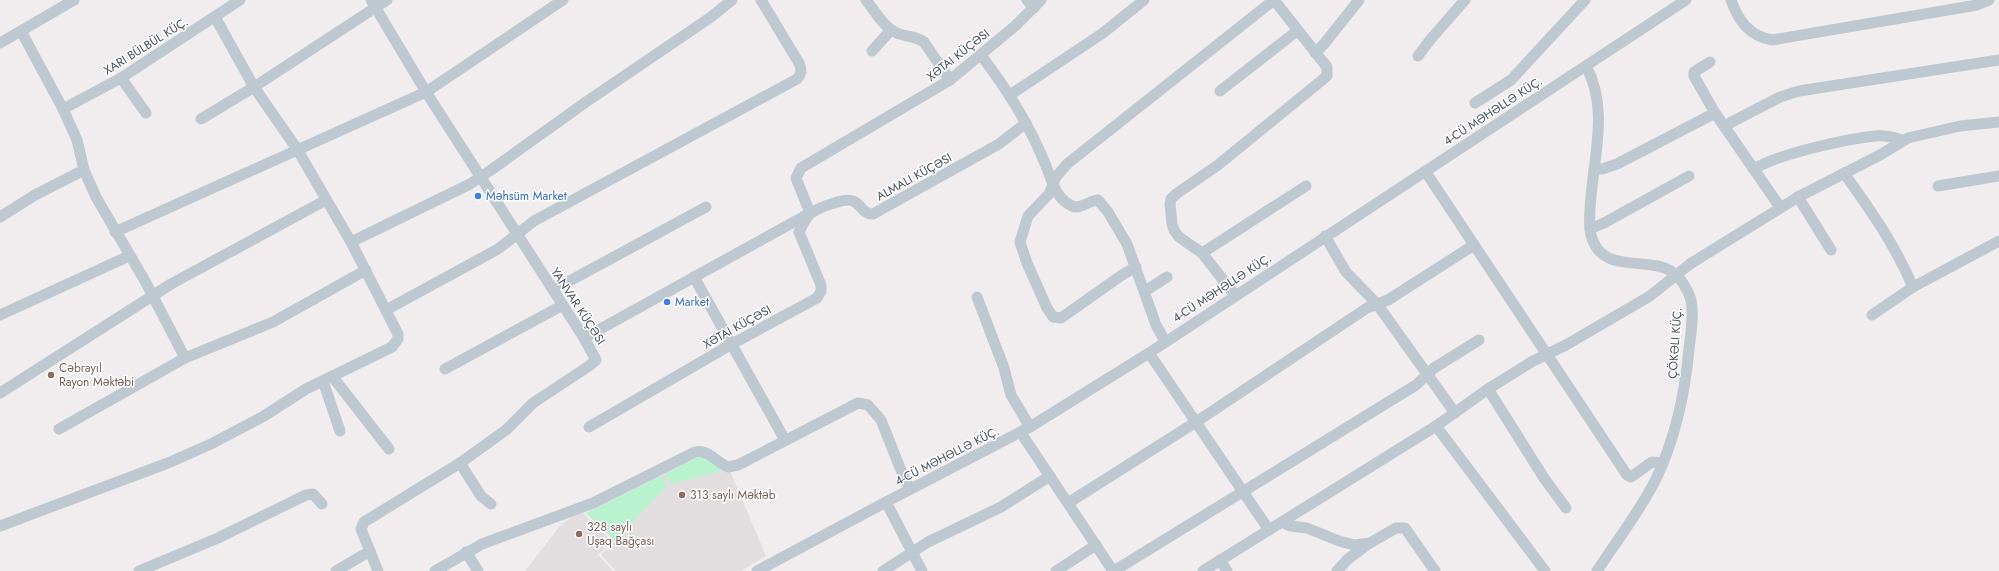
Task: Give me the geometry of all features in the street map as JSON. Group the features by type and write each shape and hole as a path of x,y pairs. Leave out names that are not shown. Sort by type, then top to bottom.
{"street":[{"path":"0,43 74,0"},
{"path":"63,109 121,78 240,0"},
{"path":"201,119 254,87 373,4 387,0"},
{"path":"115,232 297,149 407,102 426,92 563,0"},
{"path":"351,242 481,177 586,102 711,17 732,0"},
{"path":"386,310 498,249 534,221 797,79 802,70 799,63 761,0"},
{"path":"866,0 891,30 897,34 920,39 924,42 950,80"},
{"path":"1010,95 1103,33 1144,0"},
{"path":"1136,267 1122,275 1062,318 1053,317 1047,308 1021,249 1020,242 1028,216 1049,194 1056,177 1067,164 1274,0 1327,67 1327,76 1224,160 1176,194 1170,204 1174,230 1179,237 1202,253 1235,295"},
{"path":"1315,52 1324,44 1359,0"},
{"path":"1418,56 1465,0"},
{"path":"1475,103 1510,80 1585,0"},
{"name":"4-CÜ MƏHƏLLƏ KÜÇ.","path":"757,571 910,489 1025,430 1149,353 1165,341 1686,0"},
{"path":"1731,0 1740,21 1762,38 1772,40 1977,5 1989,0"},
{"name":"XƏTAI KÜÇƏSI","path":"589,427 732,344 817,298 821,292 821,285 799,232 810,213 796,178 801,168 950,80 981,55 1034,3"},
{"name":"YANVAR KÜÇƏSI","path":"373,4 426,92 595,355 596,360 594,363 533,402 506,430 460,463 364,522 361,529 378,571"},
{"path":"0,526 168,463 211,444 264,416 328,378 396,343 398,339 398,334 351,242 297,149 254,87 215,17"},
{"path":"872,51 891,30"},
{"path":"21,31 78,140 84,170 89,183 115,232 152,295 185,358"},
{"path":"1220,91 1298,31"},
{"path":"981,55 1010,95 1026,123 1053,184 1061,197 1073,207 1078,207 1093,200 1103,203 1121,234 1136,267 1156,325 1165,341"},
{"path":"1724,126 1780,97 1799,91 1999,60"},
{"path":"1710,62 1697,69 1694,72 1694,76 1715,113 1780,207"},
{"name":"ÇÖKƏLI KÜÇ.","path":"1586,66 1596,88 1600,113 1590,229 1597,248 1610,258 1629,264 1663,268 1676,276 1687,290 1690,299 1692,326 1681,406 1663,463 1644,499 1597,571"},
{"path":"121,78 146,113"},
{"path":"1594,169 1602,169 1618,164 1715,113"},
{"path":"1203,571 1436,426 1488,389 1547,354 1641,302 1690,264 1798,196 1885,153 1902,140 1960,126 1999,122"},
{"path":"584,338 810,213 845,199 858,203 864,211 869,214 873,214 999,144 1026,123"},
{"path":"1754,169 1769,162 1807,151 1875,136 1894,137 1902,140"},
{"path":"0,216 35,194 84,170"},
{"path":"1426,171 1627,475 1631,477 1652,462 1663,463"},
{"path":"1844,172 1883,228 1899,257 1912,287"},
{"path":"1590,229 1604,223 1689,176"},
{"path":"1938,186 1999,176"},
{"path":"1202,253 1306,186"},
{"path":"1798,196 1831,250"},
{"path":"0,394 152,295 326,200"},
{"path":"553,290 706,207"},
{"path":"1325,236 1346,272 1377,304 1455,413"},
{"path":"1872,315 1912,287 1999,241"},
{"path":"1068,503 1196,422 1367,308 1388,300 1407,289 1474,245"},
{"path":"0,315 129,256"},
{"path":"59,429 185,358 273,322 366,270"},
{"path":"694,277 785,440"},
{"path":"1145,291 1167,277"},
{"path":"977,297 1004,368 1011,395 1025,430 1050,476 1114,571 1416,385 1443,362 1479,340"},
{"path":"444,369 563,306"},
{"path":"1149,353 1269,530"},
{"path":"328,378 340,431"},
{"path":"328,378 389,449"},
{"path":"1488,389 1523,446 1566,508"},
{"path":"435,571 482,544 599,500 695,452 701,451 707,453 728,467 738,465 858,403 863,403 878,414 882,420 902,473 910,489"},
{"path":"1436,426 1545,571"},
{"path":"460,463 481,496 491,504"},
{"path":"889,570 912,552 928,542 1001,507 1050,476"},
{"path":"139,571 218,538 306,495 313,494 322,504"},
{"path":"886,502 922,571"},
{"path":"1282,522 1290,526 1319,532 1339,541 1354,545 1370,543"},
{"path":"1340,567 1370,543 1396,528 1405,528 1435,571"},
{"path":"1339,541 1343,553 1340,567"},
{"path":"1056,571 1096,545"},
{"path":"336,571 370,551"},
{"path":"466,552 478,571"},
{"path":"1220,560 1227,571"}],"shaded area":[{"name":"313 saylı Məktəb","path":"702,455 722,469 731,473 766,556 741,571 616,571 601,555 615,541 586,513"},
{"name":"328 saylı Uşaq Bağçası","path":"580,510 612,541 598,555 613,571 525,571 559,527"}],"green space":[{"path":"702,455 722,469 719,472 671,484 665,474"},
{"path":"661,476 667,486 615,541 586,513"}],"place":[{"name":"Məhsüm Market","path":"478,196"},
{"name":"Market","path":"667,302"},
{"name":"Cəbrayıl Rayon Məktəbi","path":"51,375"},
{"name":"313 saylı Məktəb","path":"682,495"},
{"name":"328 saylı Uşaq Bağçası","path":"579,534"}]}
